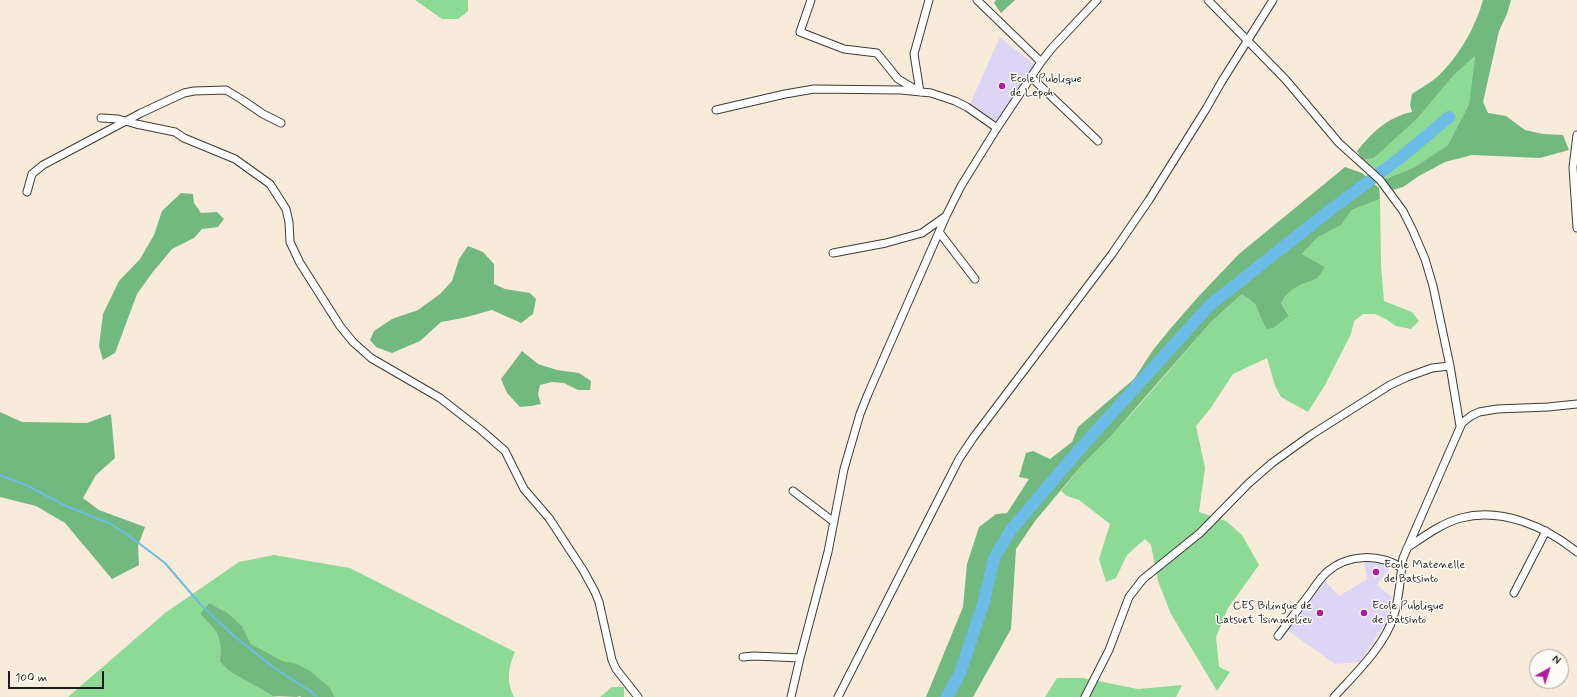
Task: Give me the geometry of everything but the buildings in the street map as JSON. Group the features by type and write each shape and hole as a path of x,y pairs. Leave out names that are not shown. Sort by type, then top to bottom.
{"street":[{"path":"811,0 800,32 844,49 877,54 898,79 920,92"},
{"path":"920,92 914,54 929,0"},
{"path":"977,0 1041,62"},
{"path":"791,697 828,552 844,469 860,414 946,216 961,186 1041,62 1052,48 1097,0"},
{"path":"1208,0 1286,80 1339,143 1380,180 1403,211 1419,245 1433,286 1450,366 1460,426"},
{"path":"838,697 959,460 973,438 1112,254 1149,200 1272,0"},
{"path":"1031,77 1098,141"},
{"path":"716,110 814,89 851,88 920,92 955,101 967,107 997,128"},
{"path":"27,192 32,174 43,165 127,120 184,93 199,90 220,90 231,92 263,114 281,123"},
{"path":"101,118 127,120 136,124 168,130 230,156 252,169 273,187 286,209 289,222 290,242 300,263 340,326 353,342 371,358 440,398 482,430 504,451 524,489 549,518 583,570 597,596 612,660 616,669 638,697"},
{"path":"1577,135 1573,167 1577,228"},
{"path":"833,252 886,243 922,233 946,216"},
{"path":"940,232 975,279"},
{"path":"1085,697 1109,650 1129,597 1143,579 1200,532 1266,468 1300,442 1390,385 1419,372 1432,368 1450,366"},
{"path":"1334,697 1358,671 1376,648 1387,630 1396,609 1403,558 1451,452 1460,426 1467,418 1479,412 1497,409 1577,404"},
{"path":"793,491 834,522"},
{"path":"1407,548 1460,518 1498,516 1518,520 1546,531 1563,540 1577,552"},
{"path":"1514,593 1546,531"},
{"path":"1278,636 1320,580 1328,571 1337,566 1358,558 1370,556 1392,562 1402,568"},
{"path":"743,657 800,658"}],"shaded area":[{"name":"Ecole Publique de Lepoh","path":"1000,37 1037,67 1003,124 981,114 969,106"},
{"path":"1371,560 1391,566 1377,585 1392,597 1385,624 1360,662 1335,664 1287,630 1325,581 1339,596 1367,579 1364,561"}],"green space":[{"path":"415,0 468,0 468,11 458,19 442,19"},
{"path":"996,0 1015,0 1001,13 994,3"},
{"path":"1483,0 1511,0 1507,14 1499,31 1483,102 1488,113 1506,116 1525,130 1543,134 1563,135 1569,150 1540,158 1472,155 1445,162 1419,176 1403,187 1393,190 1385,184 1385,179 1413,168 1448,145 1469,104 1475,56 1454,75 1417,119 1374,158 1363,160 1357,151 1374,132 1388,122 1403,114 1412,112 1410,105 1412,94 1441,74 1451,63 1472,28"},
{"path":"1475,56 1469,104 1448,145 1413,168 1385,179 1363,160 1374,158 1417,119 1454,75"},
{"path":"1345,167 1362,173 1379,188 1380,199 1352,210 1341,225 1317,238 1302,254 1325,267 1318,278 1293,289 1285,297 1281,303 1289,316 1273,328 1266,329 1255,304 1242,294 1212,321 1112,435 1082,465 1035,521 1016,549 1011,629 973,697 926,697 963,607 967,564 979,527 996,514 1007,513 1029,479 1019,477 1026,453 1033,451 1050,459 1072,442 1078,427 1134,379 1153,350 1171,328 1239,254"},
{"path":"181,193 193,194 194,203 201,213 217,212 224,219 218,227 202,229 194,238 172,249 137,294 115,353 103,360 99,346 103,314 119,281 140,259 154,235 162,211"},
{"path":"1380,199 1381,266 1384,301 1412,312 1419,321 1411,329 1396,326 1375,314 1363,314 1354,321 1351,334 1325,385 1308,412 1281,397 1275,386 1267,358 1233,374 1210,409 1196,426 1205,468 1199,512 1226,521 1242,535 1259,565 1228,608 1216,637 1219,667 1230,672 1217,691 1171,614 1158,581 1151,545 1145,539 1127,555 1116,578 1106,582 1099,559 1110,524 1079,500 1067,496 1061,491 1082,465 1143,401 1212,321 1242,294 1255,304 1266,329 1289,315 1281,303 1285,297 1297,286 1318,278 1325,267 1302,254 1317,238 1341,225 1352,210"},
{"path":"468,246 483,252 494,264 494,284 505,289 530,293 536,299 533,314 521,323 492,310 441,322 420,341 392,353 376,347 370,340 374,331 392,319 418,310 440,294 452,281 459,259"},
{"path":"522,351 538,364 557,370 579,373 591,381 590,390 578,390 564,383 552,382 540,385 538,394 541,404 520,407 507,393 501,379"},
{"path":"0,412 22,422 87,423 111,414 115,458 96,475 83,498 99,510 145,527 138,546 139,565 112,579 65,523 36,506 0,497"},
{"path":"274,555 350,568 515,652 509,669 509,680 514,697 335,697 330,688 295,663 283,661 251,644 242,626 228,613 209,603 200,614 216,630 221,645 220,662 229,671 273,696 279,697 68,697 165,613 239,562"},
{"path":"209,603 228,613 242,626 251,644 283,661 295,663 310,671 330,688 335,697 273,696 229,671 220,662 220,640 218,635 200,614"},
{"path":"1057,678 1083,678 1138,689 1182,685 1176,697 1045,697"},
{"path":"612,687 624,687 624,697 600,697"}],"waterway":[{"path":"947,697 960,673 984,601 994,558 1011,530 1078,451 1210,305 1330,210 1400,158 1449,117"},
{"path":"0,475 28,486 68,507 109,523 128,535 165,563 201,605 233,635 273,667 313,693 316,697"}],"place":[{"name":"Ecole Publique de Lepoh","path":"1002,86"},
{"name":"Ecole Matenelle de Batsinto","path":"1376,572"},
{"name":"CES Bilingue de Latsuet Tsinmelieu","path":"1320,613"},
{"name":"Ecole Publique de Batsinto","path":"1364,613"}]}
